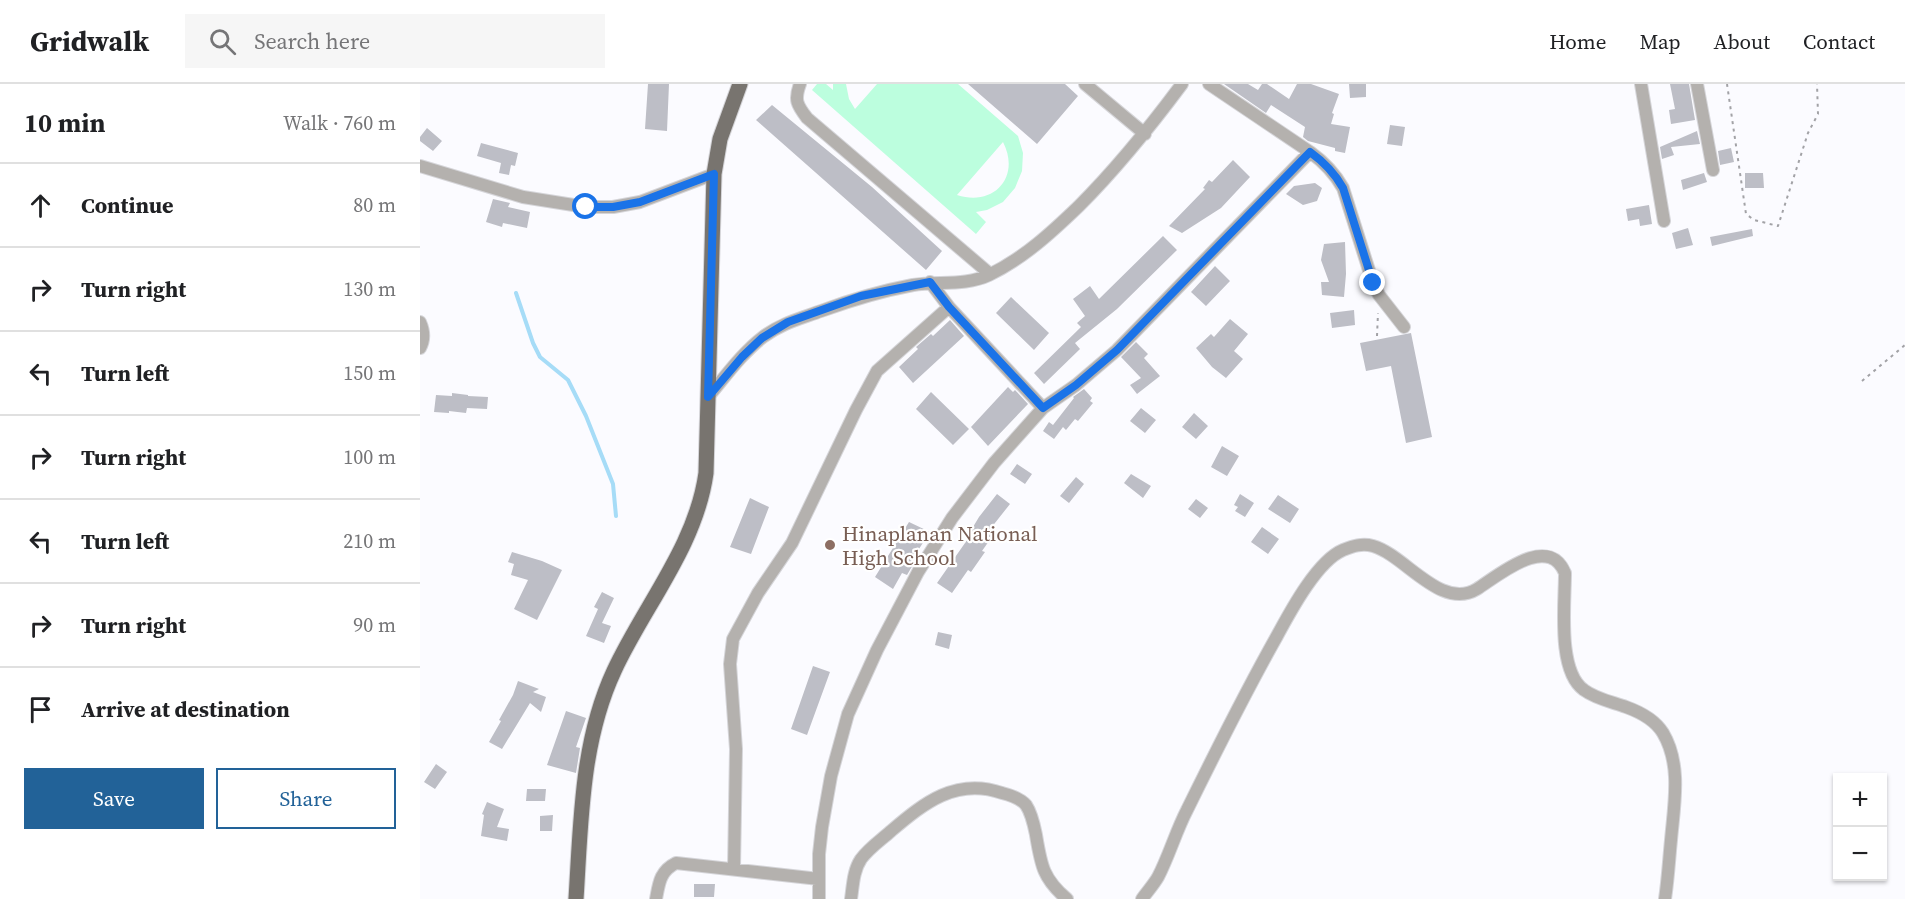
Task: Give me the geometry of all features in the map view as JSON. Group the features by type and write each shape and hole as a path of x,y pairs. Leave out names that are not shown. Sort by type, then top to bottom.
{"main road":[{"path":"576,899 582,800 594,728 614,672 684,543 703,494 706,473 714,174 720,139 740,84"}],"street":[{"path":"800,84 796,95 798,106 807,118 990,274"},
{"path":"1085,84 1145,134"},
{"path":"708,397 748,351 762,338 788,322 861,296 930,282 978,279 1023,255 1052,232 1107,178 1145,134 1182,84"},
{"path":"1209,84 1310,152 1335,173 1343,188 1368,272 1379,295 1404,327"},
{"path":"1641,84 1664,221"},
{"path":"1697,84 1713,170"},
{"path":"819,899 822,827 831,776 848,714 872,660 918,572 952,518 994,463 1043,408 1076,385 1117,350 1310,152"},
{"path":"420,166 523,197 586,207 613,207 640,202 714,174"},
{"path":"930,282 949,307 1043,408"},
{"path":"734,869 736,749 730,664 733,639 758,593 792,543 856,410 878,371 949,307"},
{"path":"420,322 423,330 423,344 420,348"},
{"path":"1142,899 1158,877 1178,828 1212,759 1295,602 1323,565 1339,552 1356,545 1374,546 1433,585 1450,592 1470,593 1528,558 1543,556 1553,558 1561,564 1565,573 1566,659 1573,678 1583,690 1639,712 1652,720 1662,732 1672,753 1676,783 1665,899"},
{"path":"851,899 855,870 870,849 921,806 947,793 971,788 991,789 1014,797 1025,804 1033,818 1044,873 1055,889 1067,899"},
{"path":"656,899 660,878 676,863 819,879"}],"path":[{"path":"1727,84 1746,213 1754,220 1778,226 1808,133 1818,114 1816,84"},
{"path":"1377,336 1379,295"},
{"path":"1862,381 1905,345"}],"green space":[{"path":"817,84 826,84 833,90 833,84 846,84 849,99 855,109 877,84 958,84 1018,136 1023,153 1022,171 1015,188 1003,202 987,210 976,212 986,222 976,234 812,90","holes":["1003,142 1008,155 1009,167 1006,177 993,193 970,198 957,195"]}],"building":[{"path":"648,84 669,84 667,131 645,129"},
{"path":"968,84 1065,84 1078,96 1037,144"},
{"path":"1224,84 1248,84 1258,90 1262,84 1267,84 1289,99 1297,84 1311,84 1339,94 1332,113 1334,114 1331,124 1350,127 1345,153 1308,141 1303,137 1305,127 1271,105 1266,113"},
{"path":"1349,84 1366,84 1366,97 1350,98"},
{"path":"1670,84 1689,84 1695,120 1671,124 1669,110 1675,109"},
{"path":"772,105 872,187 942,251 926,270 756,120"},
{"path":"1390,125 1405,127 1402,146 1387,144"},
{"path":"427,128 442,141 433,151 420,141 420,137"},
{"path":"1697,131 1700,144 1671,147 1674,155 1662,159 1660,147"},
{"path":"481,143 518,153 515,166 511,165 509,175 499,173 501,163 477,156"},
{"path":"1731,148 1734,162 1720,165 1718,151"},
{"path":"1233,160 1250,177 1221,208 1182,233 1169,226 1205,189 1203,188 1209,180 1212,182"},
{"path":"1704,173 1707,182 1683,190 1681,180"},
{"path":"1745,173 1763,173 1764,188 1745,188"},
{"path":"1315,183 1322,188 1317,201 1303,205 1286,194 1294,186"},
{"path":"493,199 510,203 508,207 530,212 527,228 503,223 502,227 486,222"},
{"path":"1649,205 1652,224 1640,226 1639,219 1628,221 1626,209"},
{"path":"1688,228 1693,245 1676,249 1672,233"},
{"path":"1752,229 1753,236 1712,246 1710,237"},
{"path":"1163,236 1177,250 1117,309 1075,343 1080,349 1044,384 1034,373 1081,327 1077,323 1085,316 1073,299 1090,286 1099,299"},
{"path":"1345,242 1344,297 1322,295 1321,282 1329,282 1321,260 1324,244"},
{"path":"1215,266 1230,281 1206,306 1191,292"},
{"path":"1011,297 1049,333 1034,350 996,313"},
{"path":"1354,310 1355,325 1332,328 1330,313"},
{"path":"1230,319 1248,334 1234,351 1243,359 1226,378 1212,367 1196,348 1211,334 1214,337"},
{"path":"950,320 964,336 913,383 899,367 918,349 916,347 931,334 933,336"},
{"path":"1411,333 1432,437 1406,443 1391,366 1366,371 1360,343"},
{"path":"1136,342 1148,354 1144,358 1160,376 1137,394 1130,385 1141,378 1121,357"},
{"path":"1008,387 1013,392 1015,390 1028,404 988,446 971,427"},
{"path":"1084,389 1092,398 1090,401 1093,403 1078,421 1075,419 1066,430 1063,427 1054,439 1043,431 1049,422 1053,425 1073,397"},
{"path":"931,392 969,429 953,445 916,409"},
{"path":"452,393 488,397 487,409 467,408 466,413 434,412 436,395 452,396"},
{"path":"1141,408 1156,420 1145,433 1130,421"},
{"path":"1194,413 1208,426 1196,439 1182,427"},
{"path":"1222,446 1239,456 1227,476 1211,467"},
{"path":"1017,464 1032,474 1025,484 1010,474"},
{"path":"1131,474 1151,486 1143,498 1124,483"},
{"path":"1076,477 1084,484 1069,503 1060,496"},
{"path":"997,494 1010,504 991,528 996,531 982,551 985,552 971,572 968,570 952,593 937,583 972,533 970,532 979,517"},
{"path":"1240,494 1254,503 1245,517 1235,511 1238,507 1234,505"},
{"path":"1278,495 1299,509 1290,523 1268,509"},
{"path":"750,498 769,507 751,554 730,547"},
{"path":"1196,499 1208,508 1200,518 1188,509"},
{"path":"909,522 930,532 915,555 917,558 907,575 902,573 893,589 875,577"},
{"path":"1262,527 1279,539 1268,554 1251,542"},
{"path":"512,552 562,570 537,620 514,609 528,580 511,575 514,564 508,562"},
{"path":"602,592 614,598 602,623 611,626 604,643 586,636 598,609 594,607"},
{"path":"938,632 952,635 949,649 935,645"},
{"path":"813,666 830,672 807,735 791,729"},
{"path":"518,681 539,689 533,692 546,697 541,712 530,703 502,749 489,742 501,721 499,720"},
{"path":"566,711 586,718 576,747 580,748 576,773 547,765"},
{"path":"436,764 447,772 435,789 424,782"},
{"path":"527,789 546,789 545,801 526,801"},
{"path":"487,802 504,809 497,827 509,829 507,841 481,836 484,815 482,814"},
{"path":"553,815 552,831 540,831 540,816"},
{"path":"694,884 715,884 714,897 694,897"}],"waterway":[{"path":"516,293 540,357 568,380 586,416 613,484 616,516"}],"place":[{"name":"Hinaplanan National High School","path":"830,545"}],"route":[{"path":"586,207 613,207 640,202 714,174 708,397 742,357 762,338 788,322 861,296 930,282 974,335 1043,408 1076,385 1117,350 1310,152 1335,173 1343,188 1373,283"}]}
